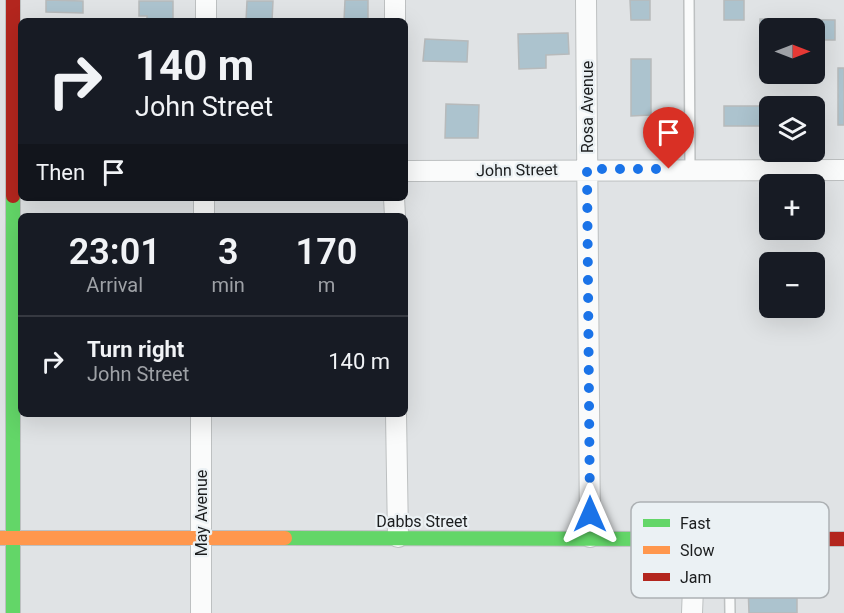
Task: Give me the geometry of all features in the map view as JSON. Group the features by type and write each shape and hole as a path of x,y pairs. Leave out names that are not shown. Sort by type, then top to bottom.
{"street":[{"path":"13,0 7,538 13,613"},
{"path":"206,0 206,18"},
{"path":"395,0 395,18"},
{"name":"Rosa Avenue","path":"586,0 590,537"},
{"name":"John Street","path":"408,171 690,168 844,170"},
{"name":"May Avenue","path":"201,417 201,613"},
{"path":"396,417 398,537"},
{"name":"Dabbs Street","path":"7,538 631,537"},
{"name":"Dabbs Street","path":"829,539 844,539"},
{"path":"692,613 693,598"}],"lane":[{"path":"689,0 690,168"},
{"path":"730,598 730,613"}],"building":[{"path":"46,0 83,1 83,13 46,12"},
{"path":"345,0 368,0 368,18 344,18"},
{"path":"630,0 650,0 650,20 631,20"},
{"path":"724,0 744,0 744,20 724,20"},
{"path":"139,1 173,1 173,18 139,16"},
{"path":"247,1 273,1 272,18 246,18"},
{"path":"825,20 835,20 835,40 825,40"},
{"path":"568,33 569,54 546,55 546,68 519,69 518,34"},
{"path":"425,39 468,41 467,62 423,61"},
{"path":"631,59 651,59 651,115 631,116"},
{"path":"838,68 844,68 844,125 838,125"},
{"path":"446,104 479,105 478,138 445,138"},
{"path":"724,106 759,106 759,126 724,126"},
{"path":"748,598 797,598 797,613 749,613"}],"traffic: fast":[{"path":"13,196 13,613"},
{"path":"285,538 631,539"}],"traffic: slow":[{"path":"0,538 285,538"}],"traffic: jam":[{"path":"13,0 13,196"},
{"path":"829,539 844,539"}],"route":[{"path":"590,514 587,169 669,169"}]}
